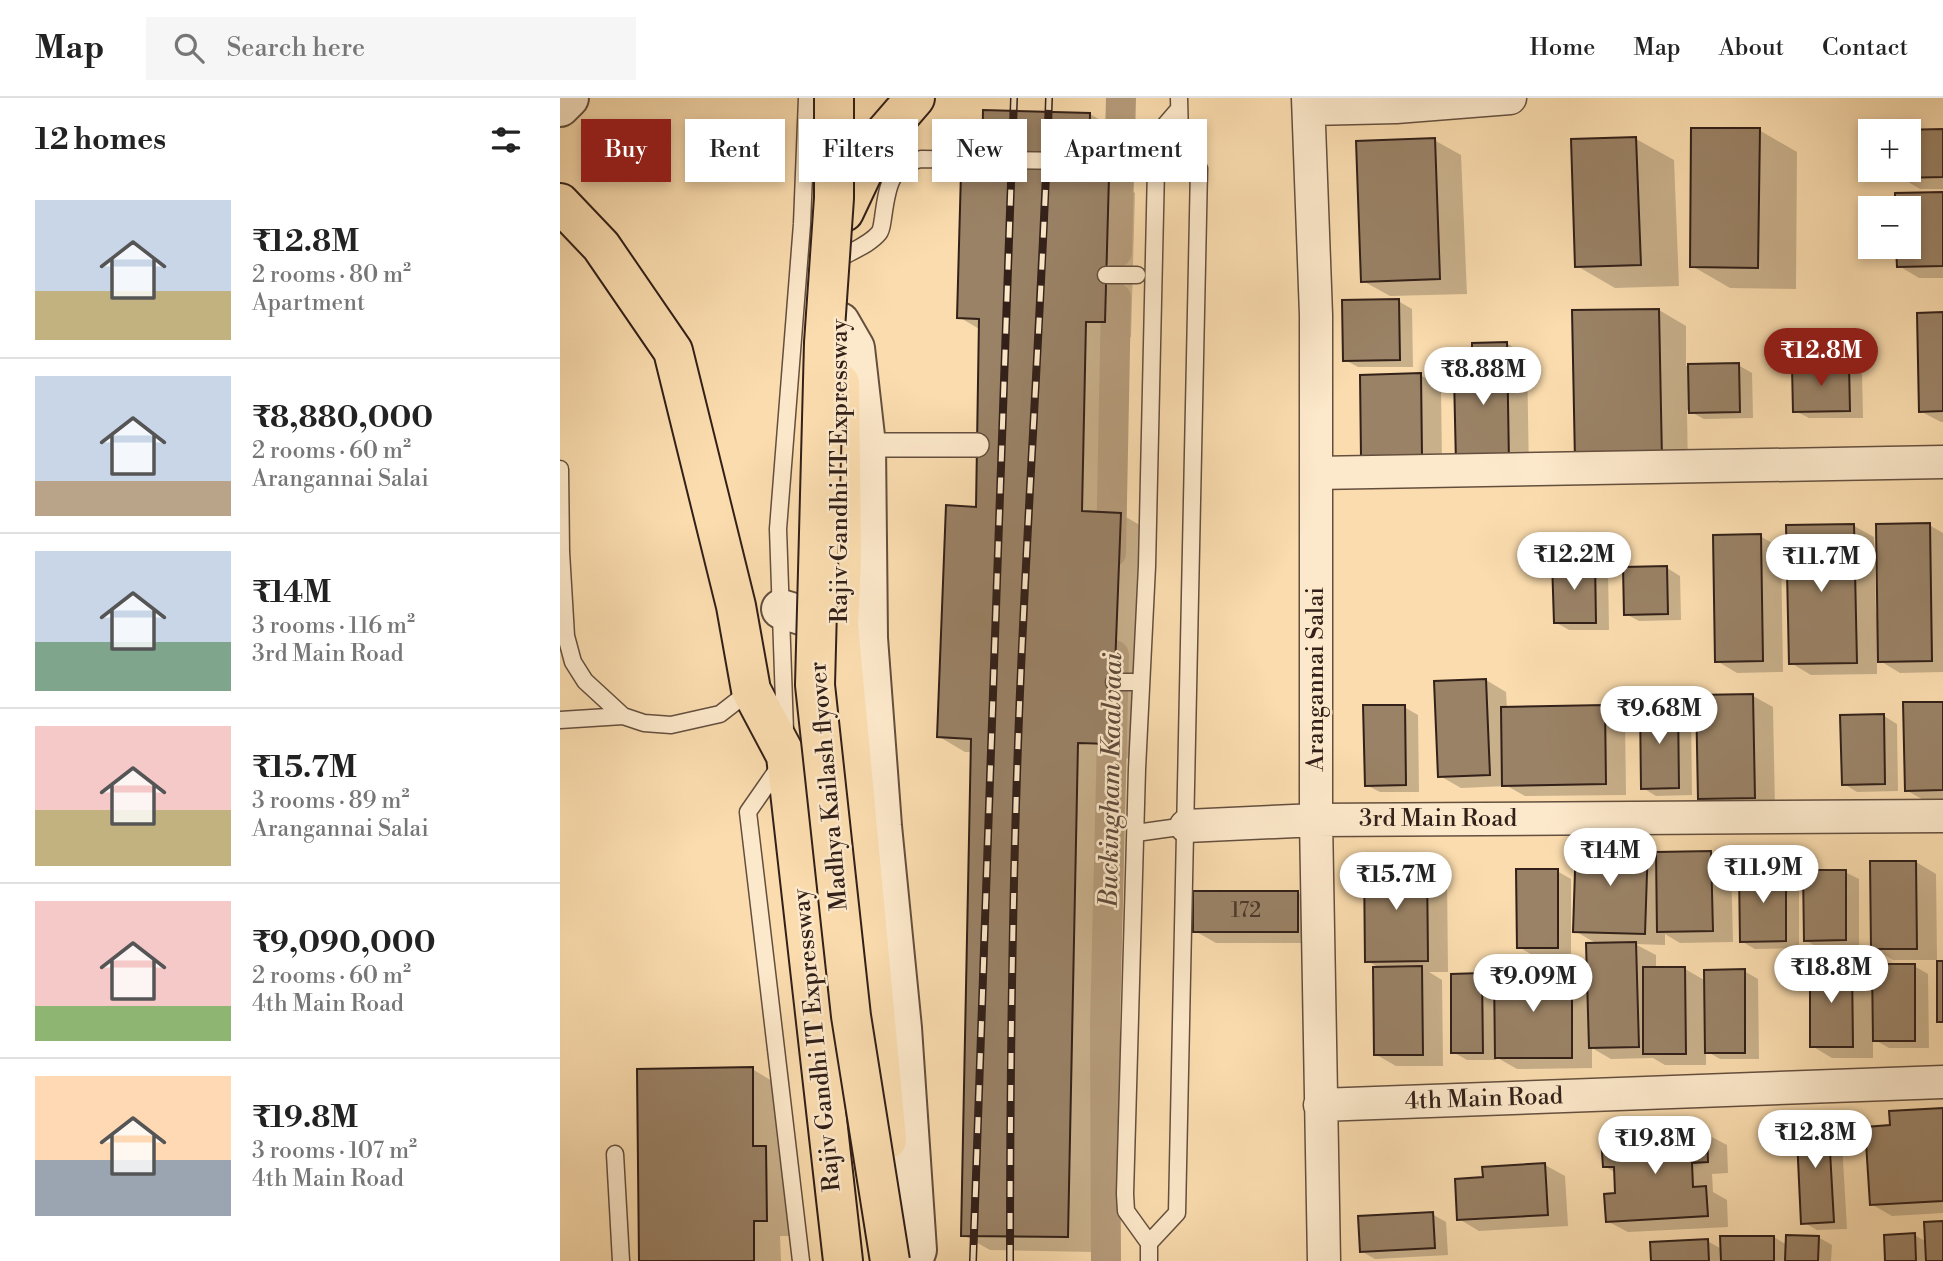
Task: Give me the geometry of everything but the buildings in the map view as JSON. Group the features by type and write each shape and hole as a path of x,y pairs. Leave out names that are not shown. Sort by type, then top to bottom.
{"main road":[{"name":"Madhya Kailash flyover","path":"834,98 834,198 824,342 815,685 851,1016 890,1261"},
{"name":"Rajiv Gandhi IT Expressway","path":"847,98 840,322 842,558 853,631 888,1154 901,1261"},
{"path":"844,212 877,142 915,98"},
{"name":"Rajiv Gandhi IT Expressway","path":"560,203 601,246 673,351 736,606 751,690 786,756 843,1261"}],"street":[{"path":"560,107 569,98"},
{"path":"1309,104 1396,107 1510,98"},
{"name":"Arangannai Salai","path":"1309,104 1316,315 1316,820 1324,1261"},
{"path":"840,322 855,348 866,445 853,631 882,826 902,1028 917,1250 912,1261"},
{"path":"866,445 977,445"},
{"path":"1316,473 1943,462"},
{"path":"781,608 853,631"},
{"name":"3rd Main Road","path":"1186,826 1316,820 1943,816"},
{"name":"4th Main Road","path":"1320,1105 1943,1082"}],"lane":[{"path":"801,1261 748,811 786,756 778,529 802,224 807,98"},
{"path":"1168,119 1179,104"},
{"path":"842,257 867,243 881,231 888,189 896,171 908,162 921,159 1041,161"},
{"path":"1149,1261 1149,1243 1126,1211 1125,1194 1147,566 1156,182"},
{"path":"1149,1243 1177,1213 1199,182"},
{"path":"1106,275 1138,275"},
{"path":"560,469 566,636 573,662 585,681 623,716"},
{"path":"1114,682 1132,682"},
{"path":"560,720 623,716 644,723 671,725 720,714 751,690"},
{"path":"1136,833 1186,826"},
{"path":"615,1154 621,1261"}],"waterway":[{"name":"Buckingham Kaalvaai","path":"1117,252 1121,98"},
{"name":"Buckingham Kaalvaai","path":"1111,553 1116,298"},
{"name":"Buckingham Kaalvaai","path":"1106,1261 1105,1026 1114,655"}],"railway":[{"path":"973,1261 1014,98"},
{"path":"1010,1261 1017,785 1049,98"}]}
